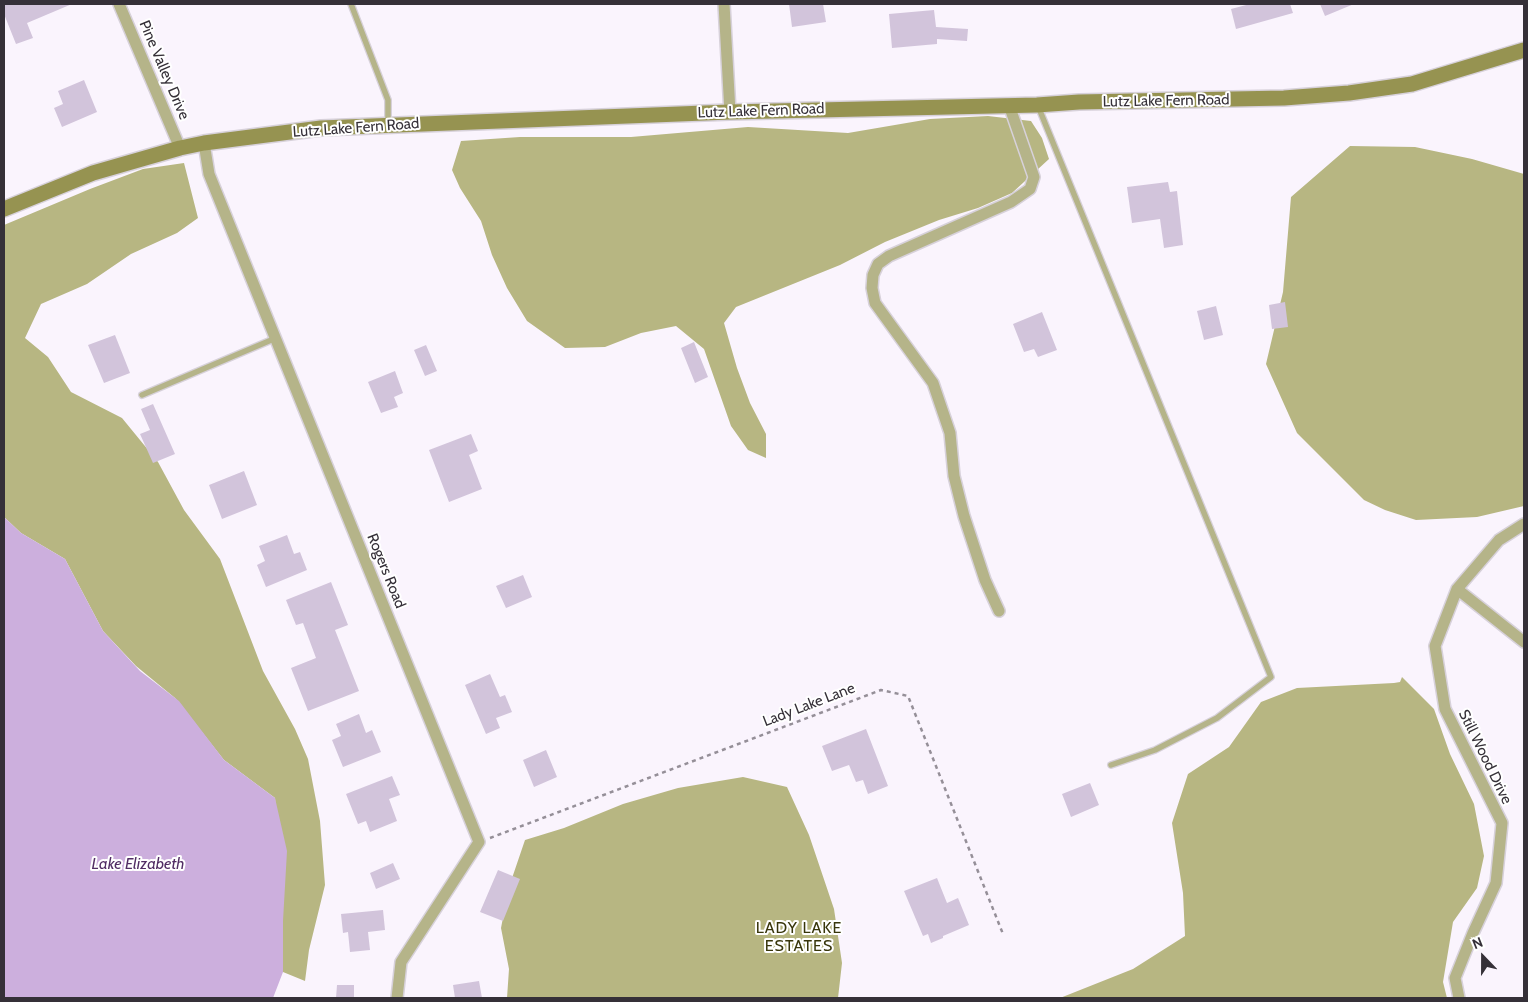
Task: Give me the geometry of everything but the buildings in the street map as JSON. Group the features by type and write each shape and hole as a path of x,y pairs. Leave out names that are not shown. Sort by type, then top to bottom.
{"main road":[{"name":"Lutz Lake Fern Road","path":"4,209 93,173 180,148 204,143 321,128 730,112 1284,98 1349,93 1412,84 1524,50"}],"street":[{"name":"Pine Valley Drive","path":"119,4 180,148"},
{"path":"724,4 730,112"},
{"path":"999,611 985,580 964,516 954,476 950,434 933,383 875,303 872,288 873,275 878,264 889,256 1011,202 1030,189 1034,178 1009,105"},
{"name":"Rogers Road","path":"204,143 209,174 479,842"},
{"name":"Still Wood Drive","path":"1459,998 1455,978 1496,884 1502,824 1445,710 1435,646 1457,589 1499,540 1524,524"},
{"path":"1457,589 1524,642"},
{"path":"397,998 401,962 479,842"}],"lane":[{"path":"351,4 388,100 388,125"},
{"path":"1037,104 1271,677 1216,718 1155,750 1111,765"},
{"path":"142,395 276,338"}],"path":[{"name":"Lady Lake Lane","path":"479,842 880,690 908,696 1003,934"}],"shaded area":[{"path":"988,116 1031,121 1042,138 1049,159 1012,193 978,208 939,220 885,242 840,265 736,307 724,323 737,368 750,403 766,434 766,458 748,450 731,426 704,349 676,326 641,333 605,347 565,348 527,321 507,288 492,255 481,221 460,188 452,170 461,141 520,137 631,137 748,127 848,133 930,119"},
{"path":"1350,146 1415,147 1472,159 1524,174 1524,506 1477,517 1416,520 1385,510 1364,500 1297,433 1266,364 1283,292 1291,197"},
{"path":"184,163 198,218 177,233 131,254 87,284 41,304 25,338 48,357 71,392 122,418 158,462 184,510 220,559 263,671 295,729 308,759 320,821 325,885 309,950 305,981 283,972 283,921 275,798 224,760 175,698 136,666 103,631 65,559 21,533 4,517 4,225 143,169"},
{"path":"1402,677 1434,709 1450,754 1474,804 1484,856 1477,888 1453,922 1443,982 1447,998 1060,998 1133,969 1185,936 1183,893 1172,823 1188,774 1229,747 1261,702 1297,688 1394,683 1400,682"},
{"path":"743,777 787,787 809,835 834,909 842,963 838,998 507,998 509,969 501,928 509,887 525,840 564,828 623,804 678,788"}],"water":[{"name":"Lake Elizabeth","path":"4,517 21,533 65,559 103,631 140,671 179,701 224,760 275,798 287,851 283,921 283,972 273,998 4,998"}],"district":[{"name":"LADY LAKE ESTATES","path":"799,937"}]}
